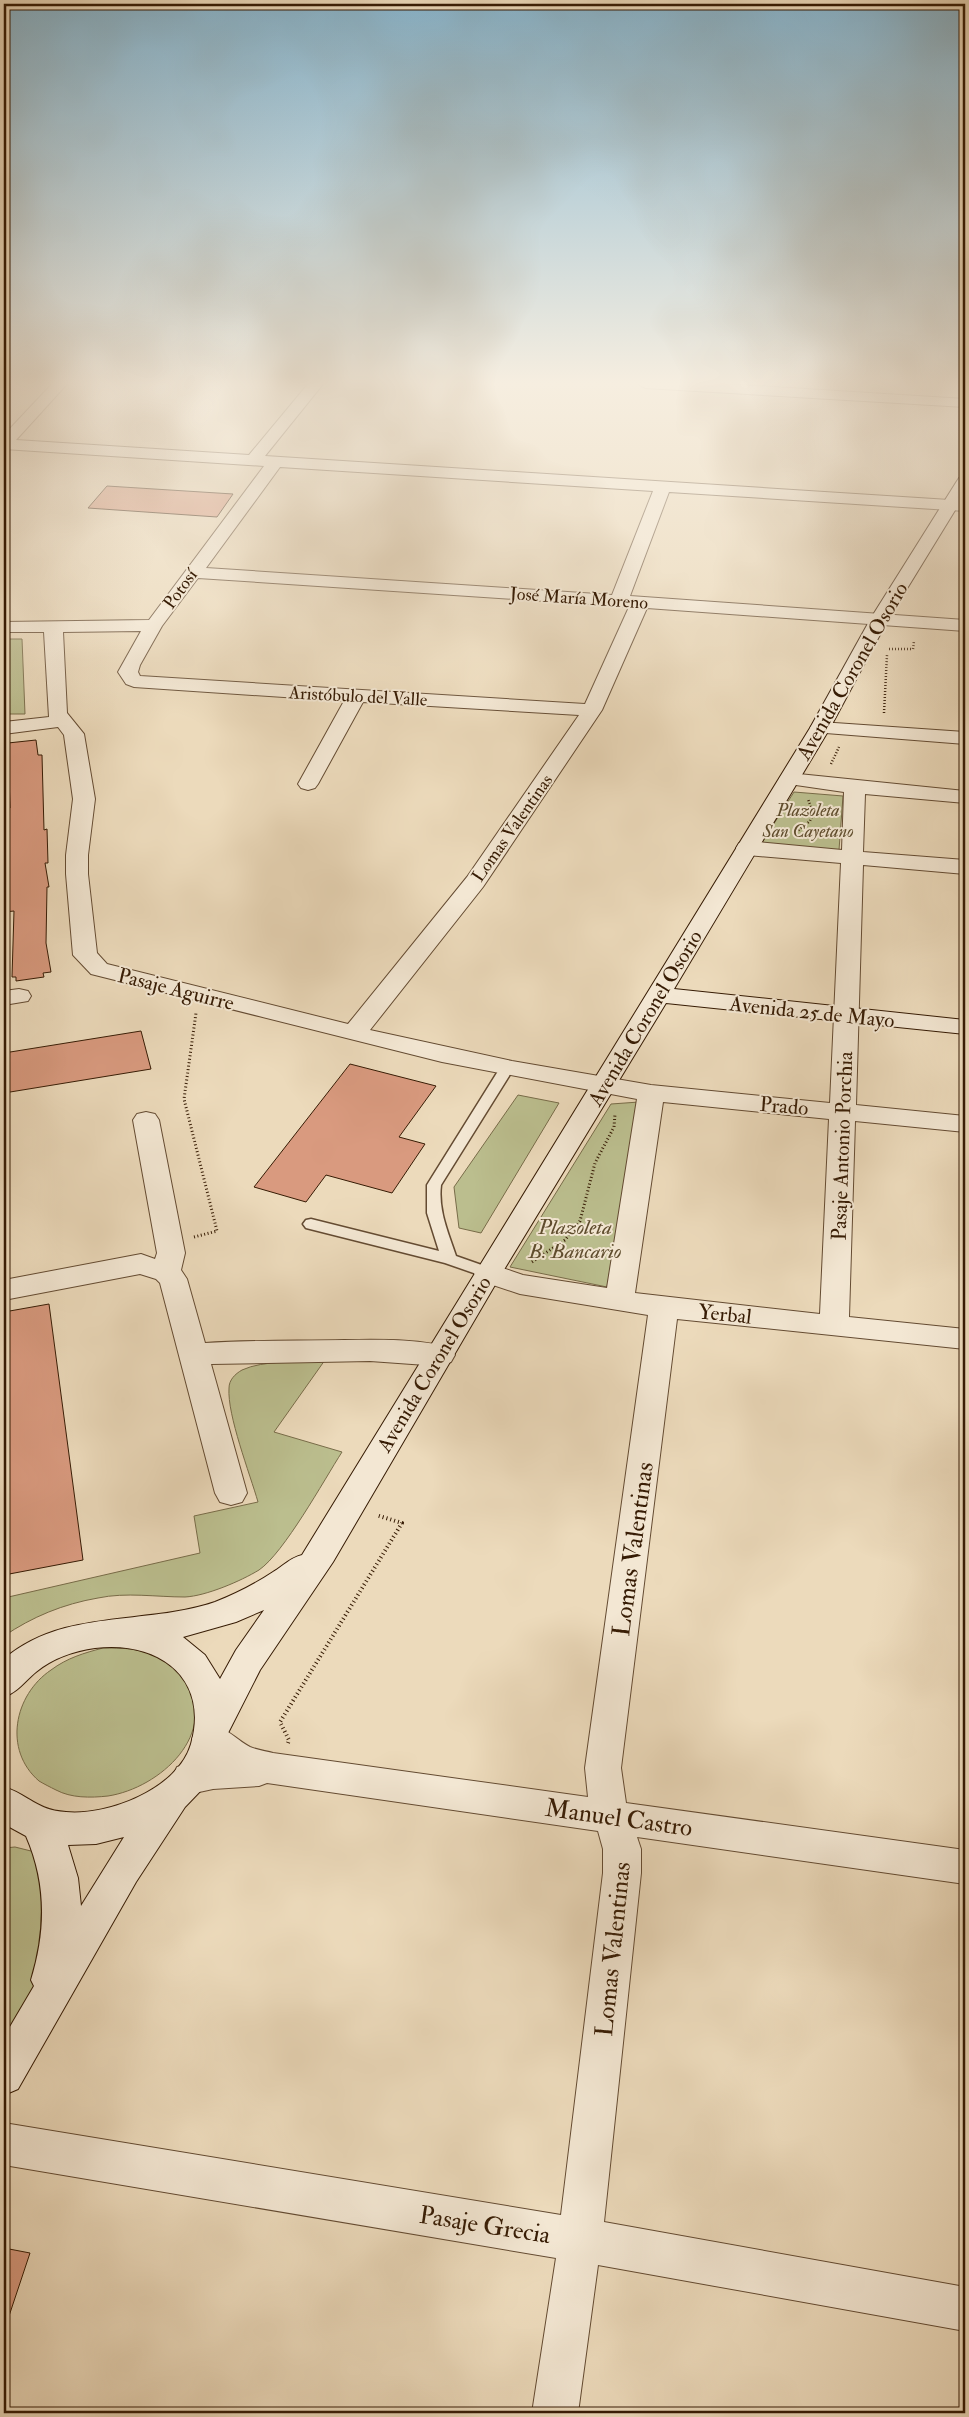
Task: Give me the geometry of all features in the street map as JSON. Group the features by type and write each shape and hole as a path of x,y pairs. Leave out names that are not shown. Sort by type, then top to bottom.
{"street":[{"name":"Potosí","path":"128,672 130,665 154,625 249,497"},
{"path":"619,601 658,497"},
{"path":"830,497 958,505"},
{"name":"Avenida Coronel Osorio","path":"183,1785 202,1759 211,1733 248,1660 320,1553 488,1273 659,995 757,849 790,779 880,618 958,505"},
{"name":"José María Moreno","path":"192,572 880,618 965,626"},
{"name":"Lomas Valentinas","path":"354,1033 481,875 592,710 640,603"},
{"path":"4,627 154,625"},
{"name":"Pasaje Aguirre","path":"53,626 57,714 74,734 84,799 77,855 77,874 85,955 99,969 354,1033 601,1090"},
{"name":"Aristóbulo del Valle","path":"128,672 133,680 141,683 592,710"},
{"path":"308,784 356,696"},
{"path":"4,728 61,721"},
{"path":"820,728 965,738"},
{"path":"790,779 965,797"},
{"name":"Pasaje Antonio Porchia","path":"834,1326 844,1112 852,858 835,785"},
{"path":"757,849 965,867"},
{"name":"Avenida 25 de Mayo","path":"659,995 965,1027"},
{"name":"Prado","path":"601,1090 651,1093 965,1124"},
{"path":"619,1302 651,1093"},
{"path":"146,1120 171,1253 166,1272"},
{"path":"4,1290 141,1264 166,1272 173,1279 231,1493"},
{"name":"Yerbal","path":"488,1273 520,1284 619,1302 965,1339"},
{"name":"Lomas Valentinas","path":"555,2413 580,2240 622,1873 622,1849 605,1794 603,1768 664,1308"},
{"path":"193,1355 245,1351 409,1351 440,1355"},
{"name":"Avenida Coronel Osorio","path":"118,1632 164,1628 209,1618 251,1602 289,1579 320,1553"},
{"path":"4,1682 29,1658 57,1643 87,1634 118,1632 151,1638 178,1651 199,1671 211,1697 211,1733"},
{"name":"Manuel Castro","path":"211,1733 242,1761 273,1770"},
{"name":"Manuel Castro","path":"183,1785 236,1770 273,1770 612,1816 965,1867"},
{"path":"17,1817 74,1830 111,1826 146,1813 183,1785"},
{"path":"4,2075 123,1870 183,1785"},
{"path":"17,1817 57,1865 63,1912 56,1963 39,2016"},
{"name":"Pasaje Grecia","path":"4,2144 580,2240 965,2309"}],"lane":[{"path":"449,1259 433,1206 431,1196 434,1185 507,1068"},
{"path":"312,1224 449,1259 488,1273"}],"path":[{"path":"884,732 886,658 889,648 914,649 916,622"},
{"path":"757,849 810,821 813,811 808,801 835,785 827,772 848,729"},
{"path":"169,1243 217,1232 184,1099 198,994"},
{"path":"488,1273 536,1261 565,1240 578,1226 584,1214 595,1162 614,1124 614,1110 601,1090"},
{"path":"273,1770 290,1740 280,1722 402,1523 349,1506"}],"green space":[{"path":"4,639 22,639 25,714 4,714"},
{"name":"Plazoleta San Cayetano","path":"794,792 843,796 839,850 761,844"},
{"path":"518,1095 559,1103 481,1233 459,1228 454,1187"},
{"name":"Plazoleta B. Bancario","path":"639,1102 607,1287 510,1267 611,1104"},
{"path":"325,1360 274,1432 342,1452 292,1533 259,1570 223,1587 193,1596 119,1595 72,1604 37,1617 4,1636 4,1598 200,1553 194,1516 258,1502 240,1445 229,1400 231,1380 242,1370 260,1364"},
{"path":"103,1648 123,1648 142,1651 168,1662 184,1679 193,1699 195,1719 190,1738 179,1755 165,1770 147,1782 128,1791 108,1796 68,1795 39,1781 28,1768 20,1754 17,1739 21,1708 28,1694 38,1681 51,1670 69,1659"},
{"path":"15,1847 39,1853 54,1947 19,2030 4,2054 4,1848"}],"building":[{"path":"98,497 231,497 217,517 88,508"},
{"path":"36,740 38,755 42,755 44,830 47,829 48,863 45,863 49,887 47,887 46,943 51,972 43,973 44,977 16,981 16,977 12,977 14,911 4,912 4,833 7,833 4,809 10,808 8,743"},
{"path":"141,1031 151,1069 4,1093 4,1053"},
{"path":"350,1064 436,1086 399,1137 425,1144 392,1193 326,1175 306,1202 254,1187"},
{"path":"49,1304 83,1560 4,1575 4,1312"},
{"path":"4,2248 30,2253 8,2319 4,2318"}]}
